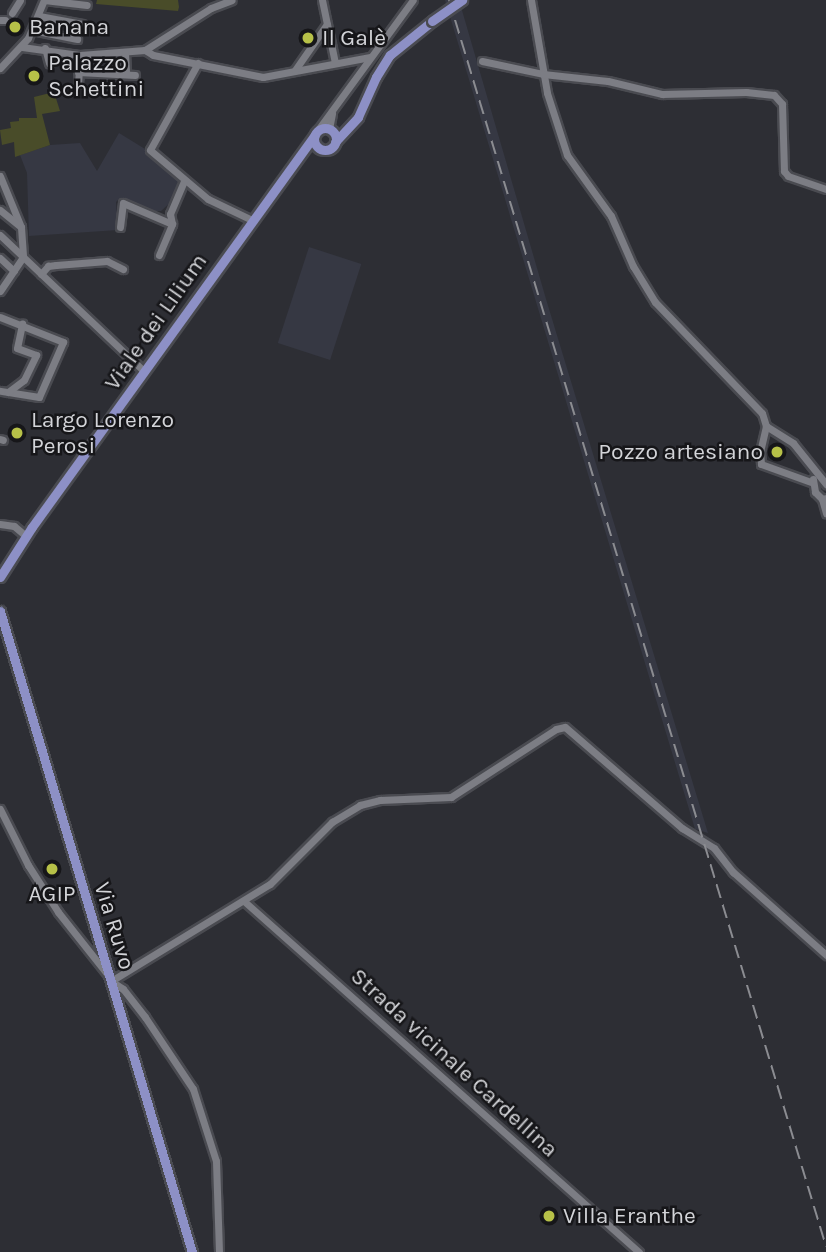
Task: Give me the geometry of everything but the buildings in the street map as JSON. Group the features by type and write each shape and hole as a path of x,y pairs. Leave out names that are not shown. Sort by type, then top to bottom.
{"main road":[{"name":"Viale dei Lilium","path":"297,160 308,150 328,149 356,121 386,60 398,46 462,0"},
{"path":"318,148 316,133 356,121"},
{"path":"330,130 335,142"},
{"name":"Viale dei Lilium","path":"0,577 26,536 316,133"},
{"name":"Via Ruvo","path":"0,611 192,1252"}],"street":[{"path":"12,13 20,0"},
{"path":"0,68 22,47 39,16 44,0 87,5"},
{"path":"22,47 46,48 65,56 145,50 210,4 231,0"},
{"path":"322,0 335,63"},
{"path":"316,133 413,0"},
{"path":"531,0 543,74 567,155 611,216 646,289 762,414 766,426 760,452 761,464 771,470 811,482 824,499 826,513"},
{"path":"39,16 82,24"},
{"path":"294,70 327,24"},
{"path":"37,31 77,39"},
{"path":"46,48 49,64"},
{"path":"145,50 153,55 263,77 370,57"},
{"path":"125,52 125,74"},
{"path":"78,84 80,55"},
{"path":"482,61 543,74 608,81 662,94 747,92 774,95 782,104 784,171 789,176 826,189"},
{"path":"198,63 149,150 184,181 230,211 252,219"},
{"path":"78,72 135,75"},
{"path":"330,130 338,101"},
{"path":"0,176 21,227 23,257 1,286"},
{"path":"159,255 172,224 170,214 184,181"},
{"path":"120,226 123,203 172,224"},
{"path":"0,210 21,227"},
{"path":"0,235 145,372"},
{"path":"0,258 14,271"},
{"path":"41,274 48,266 107,261 123,269"},
{"path":"0,317 63,342 39,397 7,392"},
{"path":"7,392 24,380 36,355 18,348 22,324"},
{"path":"7,392 15,402"},
{"path":"766,426 793,443 826,484"},
{"path":"811,482 819,476"},
{"path":"0,524 14,526 26,536"},
{"path":"110,979 245,902 279,877 341,814 360,804 380,800 451,797 565,727 682,828 714,848 733,872 826,955"},
{"path":"0,809 4,827 58,912 110,979 124,989 193,1089 216,1161 219,1252"},
{"name":"Strada vicinale Cardellina","path":"245,902 639,1252"}],"shaded area":[{"path":"445,0 459,0 546,299 708,833 695,829"},
{"path":"119,133 145,149 180,181 171,202 161,211 151,211 119,199 116,202 118,230 29,236 27,173 20,155 50,145 80,143 97,171"},
{"path":"309,247 361,264 330,360 278,343"}],"green space":[{"path":"97,0 178,0 179,7 178,11 96,4"},
{"path":"54,92 60,111 42,114 50,145 15,157 14,142 2,145 0,130 11,128 10,122 19,121 19,118 37,118 34,97"}],"railway":[{"path":"449,0 826,1246"}],"place":[{"name":"Banana","path":"15,27"},
{"name":"Il Galè","path":"308,38"},
{"name":"Palazzo Schettini","path":"34,76"},
{"name":"Largo Lorenzo Perosi","path":"17,433"},
{"name":"Pozzo artesiano","path":"777,452"},
{"name":"AGIP","path":"52,869"},
{"name":"Villa Eranthe","path":"549,1216"}]}
